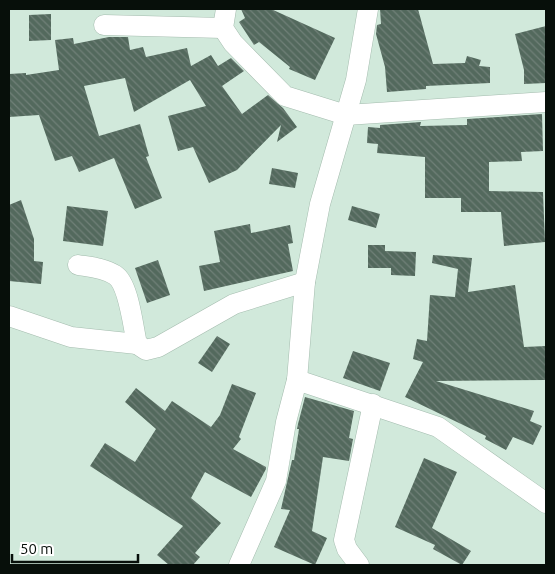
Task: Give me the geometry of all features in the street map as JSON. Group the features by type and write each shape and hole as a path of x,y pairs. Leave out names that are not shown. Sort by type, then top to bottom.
{"street":[{"path":"239,565 276,481 286,422 297,380 305,282 320,204 356,80 368,9"},
{"path":"104,25 224,18 233,44 285,96 346,115 546,102"},
{"path":"78,265 104,270 116,276 125,287 137,344"},
{"path":"9,316 71,337 137,344 146,350 158,347 234,304 305,282"},
{"path":"297,380 438,427 546,503"},
{"path":"359,565 347,549 344,540 373,404"}],"building":[{"path":"241,9 271,9 335,38 315,80 289,69 290,67 259,42 254,45 239,22 245,18"},
{"path":"380,9 418,9 433,64 465,63 467,56 481,60 479,66 490,67 490,83 426,86 426,89 387,92 385,67 376,34 377,25 381,24"},
{"path":"51,14 51,40 29,41 29,15"},
{"path":"546,26 546,83 524,84 524,70 515,34"},
{"path":"109,37 128,37 130,50 143,47 146,57 187,48 191,66 211,55 218,66 231,58 244,71 222,86 242,114 268,95 283,108 297,127 277,142 281,125 237,170 209,183 193,147 178,151 168,116 206,106 190,80 134,112 125,78 84,86 99,136 140,124 149,156 146,157 162,198 135,209 114,158 79,172 72,156 55,161 39,115 9,117 9,74 26,73 26,75 59,70 55,40 73,38 74,44"},
{"path":"542,114 543,151 521,152 522,161 489,162 489,191 543,192 545,242 504,246 501,212 461,212 461,198 425,198 425,157 377,153 378,144 367,143 368,127 380,128 380,125 421,122 420,126 467,125 467,119"},
{"path":"272,168 298,173 295,188 269,184"},
{"path":"21,200 34,239 34,261 43,262 41,284 9,281 9,205"},
{"path":"67,206 108,211 103,246 63,241"},
{"path":"352,206 380,214 376,228 348,220"},
{"path":"250,224 251,233 290,225 293,243 288,244 293,271 204,291 199,266 220,262 214,231"},
{"path":"368,245 385,245 385,251 416,252 415,276 391,275 391,268 368,268"},
{"path":"433,255 472,258 468,292 515,285 524,347 546,346 546,380 436,381 534,411 530,421 542,426 533,445 513,437 506,450 485,439 486,436 405,397 423,362 413,359 417,339 427,341 430,295 455,297 458,269 432,263"},
{"path":"158,260 170,295 147,303 135,268"},
{"path":"217,336 230,344 212,372 198,363"},
{"path":"353,351 390,363 380,391 343,378"},
{"path":"232,384 256,393 239,437 241,439 233,449 266,467 266,469 251,497 205,472 191,498 221,523 195,553 200,557 193,565 169,565 157,555 183,526 90,466 105,443 135,462 156,429 125,402 136,388 165,411 172,401 211,427 220,415"},
{"path":"305,397 354,411 349,438 353,439 349,461 323,457 312,531 327,538 315,565 274,547 290,510 281,509 292,460 294,460 299,429 297,429"},
{"path":"424,458 457,472 432,528 471,551 462,565 433,549 435,545 395,527"}]}
